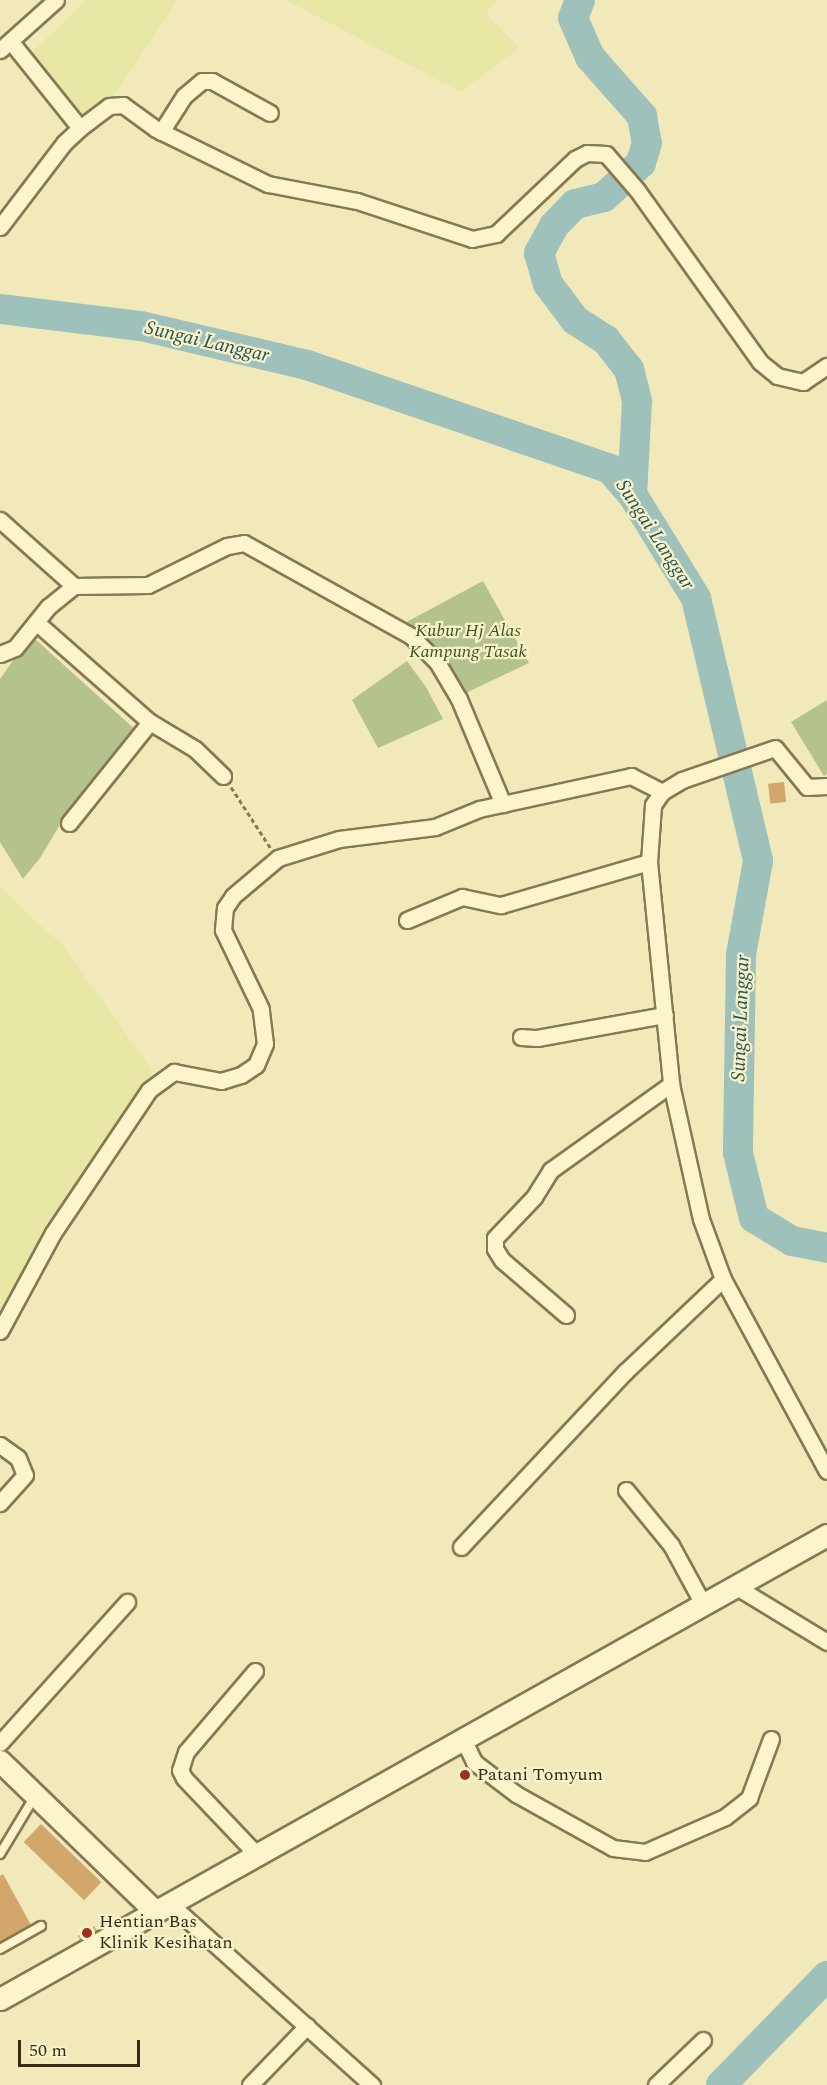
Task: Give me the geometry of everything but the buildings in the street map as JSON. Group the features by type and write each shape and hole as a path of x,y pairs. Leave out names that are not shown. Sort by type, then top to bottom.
{"main road":[{"path":"0,1999 161,1906 257,1855 827,1535"},
{"path":"0,1761 161,1906"}],"street":[{"path":"56,0 5,46 80,128"},
{"path":"161,132 184,96 202,81 212,81 270,113"},
{"path":"0,226 80,128 117,104 132,109 161,132 268,184 357,201 472,239 496,234 575,159 587,153 606,154 637,190 760,362 777,376 803,382 827,366"},
{"path":"0,520 74,586"},
{"path":"0,654 15,648 61,594 74,586 148,585 227,546 244,543 387,620 424,649 459,699 503,804"},
{"path":"36,622 150,722 195,749 223,776"},
{"path":"69,823 150,722"},
{"path":"827,786 807,787 775,748 682,780 662,792 652,812 650,862 672,1084 701,1219 723,1279 827,1470"},
{"path":"0,1331 53,1233 149,1090 174,1072 221,1081 241,1075 256,1065 265,1044 261,1009 223,930 225,908 233,896 278,858 339,839 435,827 503,804 631,776 662,792"},
{"path":"407,920 462,897 501,905 650,862"},
{"path":"521,1037 537,1038 665,1015"},
{"path":"566,1315 502,1260 495,1249 495,1238 534,1197 551,1170 672,1084"},
{"path":"460,1547 625,1372 723,1279"},
{"path":"0,1445 18,1458 25,1475 0,1503"},
{"path":"626,1490 671,1545 703,1604"},
{"path":"735,1586 827,1642"},
{"path":"0,1743 127,1602"},
{"path":"255,1671 186,1752 180,1770 184,1778 257,1855"},
{"path":"463,1739 474,1761 516,1794 613,1848 645,1852 725,1817 749,1798 771,1739"},
{"path":"161,1906 307,2026 372,2085"},
{"path":"250,2085 307,2026"},
{"path":"656,2085 703,2040"}],"lane":[{"path":"0,1854 36,1795"},
{"path":"0,1949 41,1926"}],"path":[{"path":"223,776 278,858"}],"green space":[{"path":"86,0 178,0 105,108 84,120 27,57"},
{"path":"286,0 499,0 486,13 519,48 461,92"},
{"name":"Kubur Hj Alas Kampung Tasak","path":"483,581 529,663 455,698 401,625"},
{"path":"35,639 139,733 70,808 40,858 23,879 0,842 0,679 26,642"},
{"name":"Kubur Hj Alas Kampung Tasak","path":"407,661 426,687 443,719 378,748 352,700"},
{"path":"827,700 827,774 824,776 791,722"},
{"path":"0,887 64,947 151,1069 148,1090 46,1233 0,1314"}],"waterway":[{"path":"580,0 573,18 590,57 642,116 647,143 641,163 604,197 575,204 554,226 539,253 548,284 575,320 606,340 629,369 637,402 632,494"},
{"name":"Sungai Langgar","path":"0,309 141,326 307,365 610,469 632,494 696,598 758,861 741,955 738,1153 754,1218 792,1241 827,1248"},
{"name":"Sungai Langgar","path":"721,2085 827,1976"}],"place":[{"name":"Patani Tomyum","path":"465,1775"},
{"name":"Hentian Bas Klinik Kesihatan","path":"87,1933"}]}
